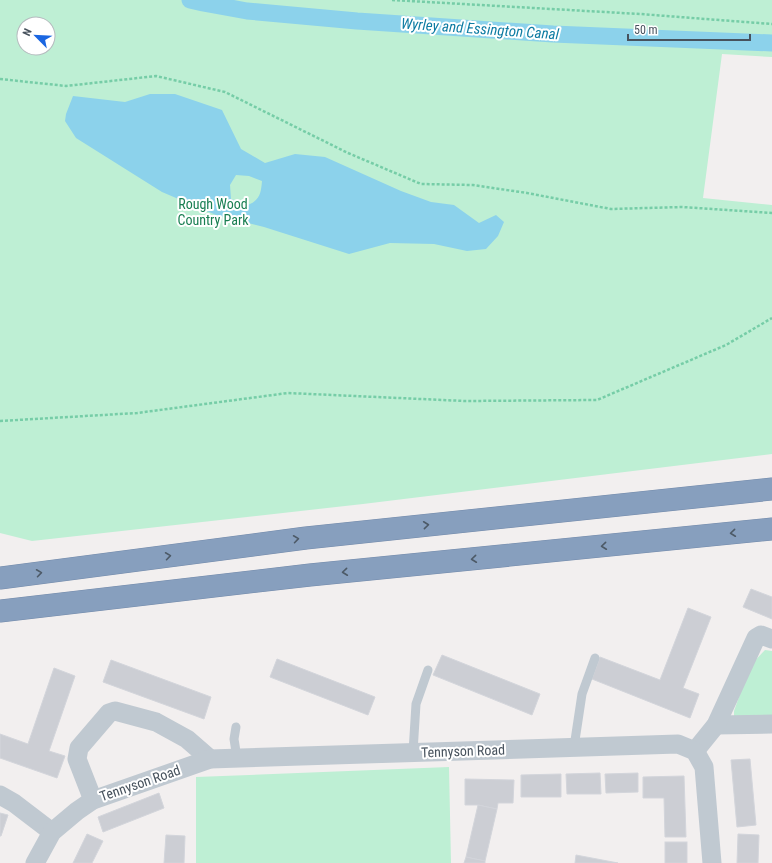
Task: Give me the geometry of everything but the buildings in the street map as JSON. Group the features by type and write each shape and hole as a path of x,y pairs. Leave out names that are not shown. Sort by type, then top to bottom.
{"highway":[{"path":"0,578 306,538 772,489"},
{"path":"0,611 310,575 772,529"}],"street":[{"path":"712,863 704,767 695,751 716,725 756,638 761,635 772,639"},
{"name":"Tennyson Road","path":"93,800 77,759 79,748 109,713 114,711 156,722 187,739 210,759"},
{"path":"716,725 772,724"},
{"name":"Tennyson Road","path":"35,863 52,832 93,800 210,759 678,744 695,751"},
{"path":"0,795 14,803 52,832"}],"lane":[{"path":"574,747 582,694 595,658"},
{"path":"412,752 416,704 428,670"},
{"path":"236,727 234,739 237,758"}],"path":[{"path":"392,0 640,14 772,24"},
{"path":"0,79 66,86 156,76 225,92 348,153 421,184 473,185 527,193 611,209 682,207 772,213"},
{"path":"0,421 137,413 288,393 465,401 597,400 726,345 772,318"}],"green space":[{"name":"Rough Wood Country Park","path":"0,0 772,0 772,57 722,54 703,198 772,205 772,454 363,504 32,541 0,533"},
{"path":"765,650 772,651 772,717 734,720 734,711 750,666"},
{"path":"449,767 451,863 196,863 196,777"}],"water":[{"path":"150,94 175,94 222,110 241,149 265,163 295,154 325,157 401,191 431,202 454,205 479,223 496,215 504,222 498,236 486,249 467,251 434,244 390,243 349,254 264,227 216,215 162,192 76,138 65,121 73,96 125,102","holes":["236,175 249,176 262,181 259,196 255,201 248,205 231,199 230,185"]}],"waterway":[{"name":"Wyrley and Essington Canal","path":"190,0 247,11 357,21 553,34 772,43"}]}
